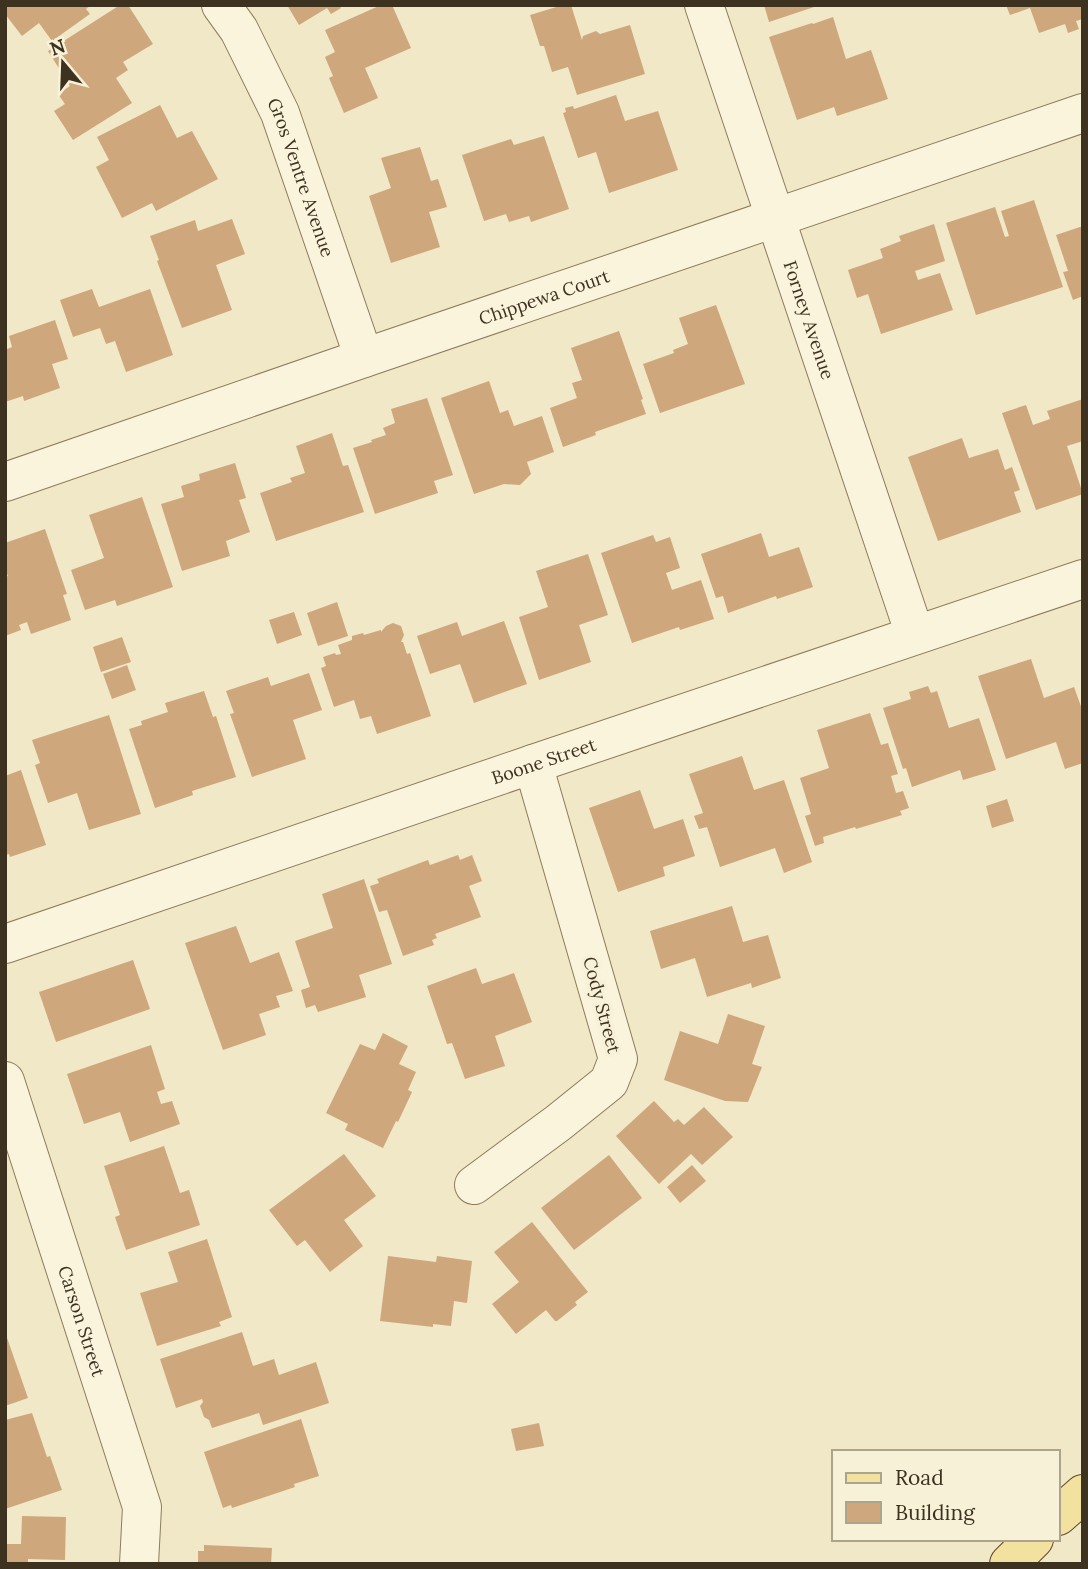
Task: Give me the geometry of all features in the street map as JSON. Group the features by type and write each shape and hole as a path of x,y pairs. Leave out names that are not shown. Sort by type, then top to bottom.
{"main road":[{"path":"1060,1514 1083,1494"},
{"path":"1009,1564 1032,1541"}],"street":[{"name":"Gros Ventre Avenue","path":"221,5 239,30 280,113 364,358"},
{"name":"Forney Avenue","path":"704,5 915,635"},
{"name":"Chippewa Court","path":"5,482 1083,113"},
{"name":"Boone Street","path":"5,944 1083,579"},
{"name":"Cody Street","path":"474,1185 610,1082 618,1059 533,764"},
{"name":"Carson Street","path":"5,1081 142,1507 139,1564"}],"building":[{"path":"5,5 91,5 86,9 90,14 52,41 39,23 22,36 5,14"},
{"path":"120,5 128,5 153,44 123,62 128,70 116,78 132,103 73,140 54,111 65,104 58,94 70,86 48,51"},
{"path":"287,5 339,5 341,8 331,14 327,8 299,25"},
{"path":"381,5 392,5 411,48 365,68 378,98 344,113 329,78 333,76 325,57 335,52 325,30"},
{"path":"571,5 582,40 583,36 596,31 600,34 630,25 645,74 577,95 568,67 552,72 530,15"},
{"path":"764,5 817,5 817,6 769,22"},
{"path":"1006,5 1083,5 1083,19 1076,21 1079,29 1068,33 1065,24 1039,33 1030,8 1010,15"},
{"path":"833,17 846,59 871,50 888,99 837,116 834,107 797,120 769,37"},
{"path":"616,95 625,121 658,111 678,170 609,193 596,152 578,158 563,113 566,112 565,108 573,106 574,109"},
{"path":"160,105 177,138 192,131 218,179 156,211 152,203 122,218 96,167 109,160 97,137"},
{"path":"544,136 569,209 531,222 529,216 509,222 506,214 484,221 462,155 511,139 514,145"},
{"path":"420,147 431,181 438,179 447,207 429,212 440,247 391,263 369,196 391,188 381,158"},
{"path":"1034,200 1063,287 976,315 946,223 995,207 1005,237 1009,236 1001,211"},
{"path":"232,219 245,254 216,265 232,310 182,328 150,236 195,220 198,231"},
{"path":"934,224 945,261 915,271 918,280 940,273 953,310 881,334 868,294 857,298 848,270 883,258 880,249 901,241 899,236"},
{"path":"1083,226 1083,296 1073,300 1063,272 1068,271 1056,235"},
{"path":"92,289 99,307 150,289 173,355 126,372 115,341 106,344 100,328 73,337 60,300"},
{"path":"716,305 745,384 660,413 643,364 674,353 673,350 688,344 679,318"},
{"path":"55,320 68,359 52,364 60,388 24,401 23,396 5,402 5,350 12,347 9,336"},
{"path":"619,331 646,414 595,432 596,435 563,447 550,408 577,398 572,383 582,380 571,348"},
{"path":"489,381 500,413 508,410 514,426 542,416 554,452 527,462 531,474 520,485 504,484 474,494 441,398"},
{"path":"427,398 453,475 434,481 438,493 375,514 353,448 386,435 383,428 395,423 391,409"},
{"path":"1083,399 1083,441 1067,446 1083,494 1036,510 1002,413 1026,405 1033,425 1050,419 1047,411"},
{"path":"332,433 343,466 348,465 364,512 276,541 260,493 292,482 290,478 305,473 296,446"},
{"path":"962,438 969,458 998,449 1005,470 1012,467 1020,490 1014,492 1021,512 938,541 908,457"},
{"path":"235,463 246,498 239,500 250,532 226,541 230,556 182,571 161,504 184,497 181,486 200,480 199,474"},
{"path":"142,497 173,587 117,606 115,600 85,610 71,570 104,558 89,515"},
{"path":"45,529 67,594 63,595 71,620 31,634 27,622 19,625 21,630 5,636 5,577 8,576 5,569 5,543"},
{"path":"761,533 769,557 799,547 813,587 777,599 776,596 728,613 723,596 716,598 701,554"},
{"path":"653,535 656,542 670,537 680,568 666,573 672,590 701,580 714,619 680,630 679,627 632,643 601,553"},
{"path":"588,554 608,615 579,625 591,662 539,680 519,617 548,607 536,571"},
{"path":"337,602 348,636 318,646 307,613"},
{"path":"294,612 302,635 277,644 269,620"},
{"path":"504,621 527,684 474,703 460,664 430,674 417,636 457,622 462,636"},
{"path":"393,623 401,626 404,635 401,642 407,654 410,653 431,716 377,734 371,716 360,719 354,700 334,707 321,668 326,666 323,657 341,654 338,645 352,640 352,636 381,632"},
{"path":"122,637 131,662 101,672 93,647"},
{"path":"1031,659 1044,698 1074,687 1083,712 1083,763 1065,769 1056,742 1006,759 978,676"},
{"path":"127,665 136,690 112,699 103,674"},
{"path":"309,673 322,710 293,720 306,759 252,777 230,714 234,713 226,691 268,677 271,686"},
{"path":"928,686 931,693 937,691 949,728 979,718 996,770 963,780 960,770 912,787 906,768 903,769 883,708 911,699 909,692"},
{"path":"204,691 213,717 216,716 236,777 192,791 193,795 155,808 129,729 142,725 141,721 168,712 165,703"},
{"path":"870,713 881,745 888,743 898,774 891,776 896,793 903,791 909,808 900,811 902,815 823,837 824,843 815,846 805,816 811,814 800,778 829,768 817,730"},
{"path":"109,715 141,814 89,830 77,793 48,803 35,765 40,763 32,740"},
{"path":"742,756 754,790 784,780 812,862 784,873 775,848 720,867 707,827 699,829 694,816 703,813 689,774"},
{"path":"21,770 46,845 10,857 9,854 5,855 5,776"},
{"path":"640,790 654,829 683,819 695,856 663,867 665,876 618,892 589,808"},
{"path":"1007,799 1014,821 992,828 986,806"},
{"path":"458,855 460,860 472,855 482,881 469,886 481,917 435,934 437,938 432,940 434,945 403,956 387,910 379,912 370,886 379,883 377,879 428,860 430,865"},
{"path":"364,879 392,964 359,975 366,997 318,1012 315,1005 306,1008 301,990 310,987 295,941 333,928 322,894"},
{"path":"732,906 743,942 768,935 781,978 752,988 751,983 707,997 695,958 661,969 650,931"},
{"path":"236,926 250,963 279,952 293,991 276,996 280,1007 259,1014 266,1035 223,1050 185,943"},
{"path":"133,960 150,1009 56,1042 39,992"},
{"path":"476,968 482,984 514,973 532,1022 495,1036 505,1066 465,1079 452,1043 447,1044 427,986"},
{"path":"728,1014 765,1026 752,1064 762,1067 748,1102 725,1101 664,1080 680,1031 718,1044"},
{"path":"383,1033 408,1046 399,1064 416,1072 408,1090 412,1092 383,1148 345,1130 348,1124 326,1113 360,1044 375,1050"},
{"path":"151,1045 165,1089 157,1092 161,1104 172,1101 180,1124 130,1142 120,1112 84,1124 67,1074"},
{"path":"654,1101 674,1122 678,1119 684,1125 704,1107 733,1137 702,1165 691,1154 659,1184 616,1136"},
{"path":"164,1146 180,1193 189,1190 200,1225 126,1250 115,1217 120,1215 104,1166"},
{"path":"344,1154 376,1196 344,1220 363,1246 330,1272 305,1240 297,1246 269,1210"},
{"path":"609,1155 642,1198 574,1250 541,1208"},
{"path":"692,1165 706,1181 680,1203 667,1187"},
{"path":"532,1222 588,1292 557,1321 546,1310 516,1334 492,1304 519,1282 494,1252"},
{"path":"207,1239 232,1317 219,1322 221,1326 157,1346 140,1293 178,1282 168,1252"},
{"path":"388,1256 436,1262 437,1256 472,1261 467,1303 454,1301 451,1326 433,1324 433,1327 380,1321"},
{"path":"5,1332 28,1398 5,1406"},
{"path":"242,1332 253,1366 274,1359 279,1375 316,1362 329,1403 263,1425 259,1413 212,1428 200,1406 202,1399 176,1408 160,1359"},
{"path":"32,1413 62,1490 5,1509 5,1420"},
{"path":"301,1419 319,1476 232,1508 231,1505 223,1508 204,1452"},
{"path":"539,1423 544,1446 516,1451 511,1429"},
{"path":"22,1516 66,1517 65,1560 28,1559 28,1564 5,1564 5,1544 21,1544"},
{"path":"204,1545 272,1548 271,1564 198,1564 198,1551 204,1551"}]}
